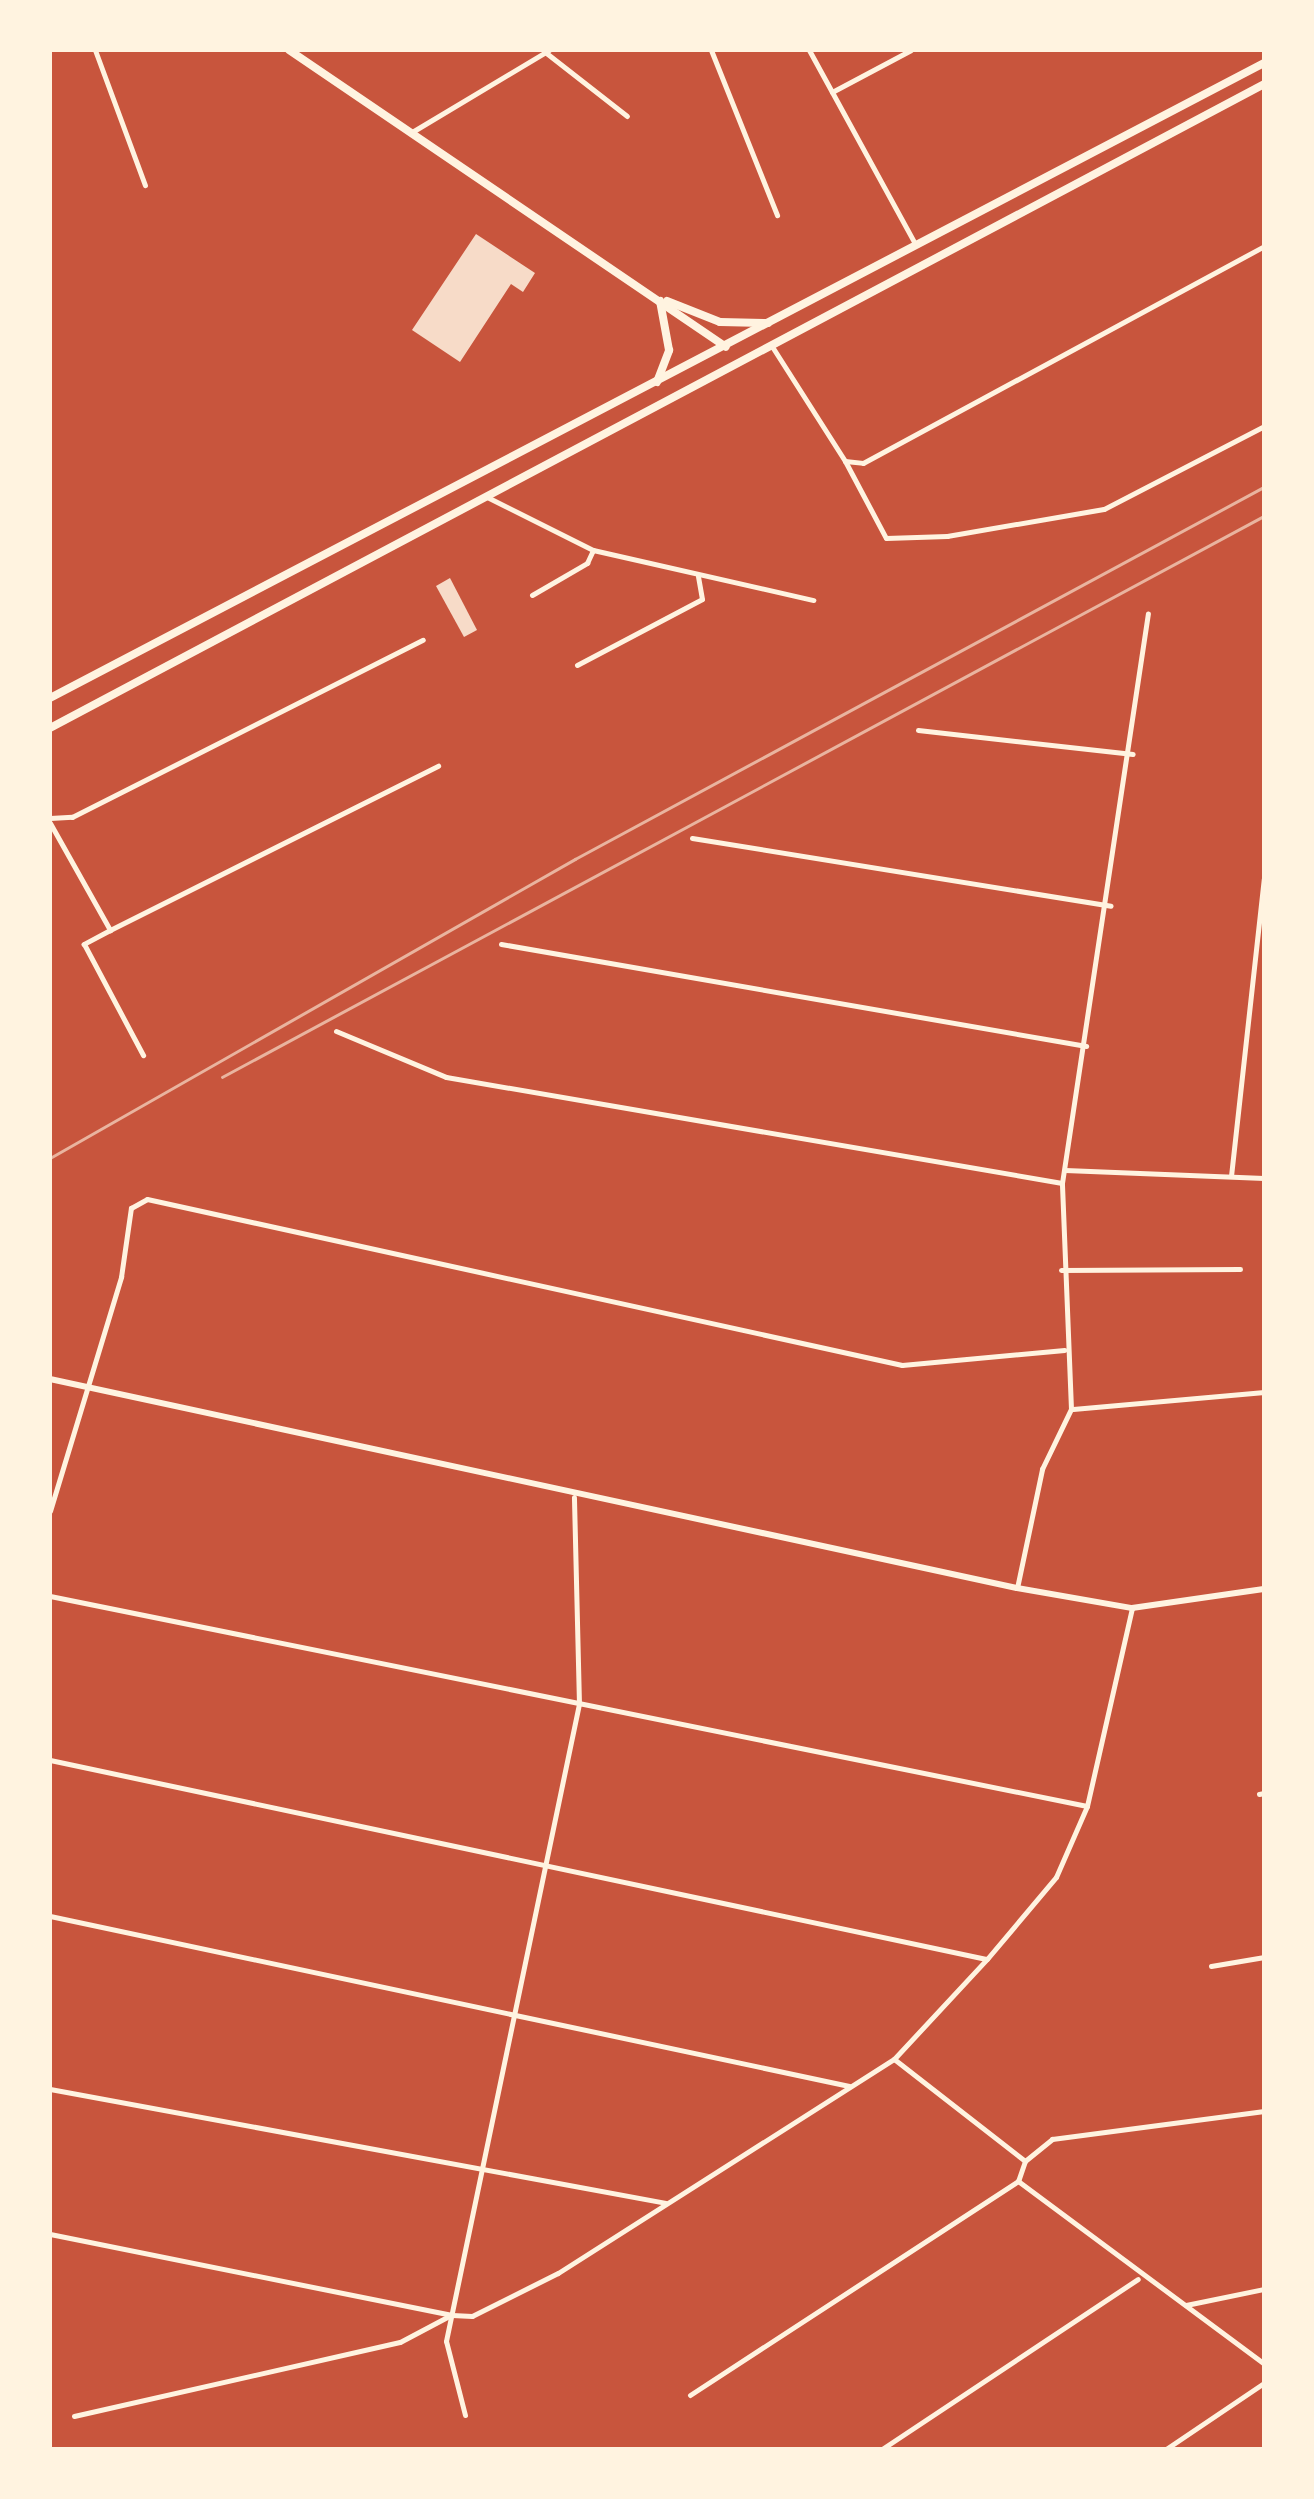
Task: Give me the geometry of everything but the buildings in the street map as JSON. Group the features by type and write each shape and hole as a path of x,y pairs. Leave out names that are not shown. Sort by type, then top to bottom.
{"main road":[{"path":"289,50 726,347"},
{"path":"50,698 1264,63"},
{"path":"50,728 1264,84"},
{"path":"650,293 720,322 772,323"},
{"path":"656,384 669,350 660,300"}],"street":[{"path":"96,50 145,185"},
{"path":"712,50 777,215"},
{"path":"809,50 916,246"},
{"path":"832,92 911,50"},
{"path":"412,132 547,51 627,116"},
{"path":"845,461 863,463 1264,246"},
{"path":"772,348 845,461 886,538 947,536 1104,510 1264,426"},
{"path":"487,497 592,550 813,600"},
{"path":"532,595 588,563 592,550"},
{"path":"577,666 702,599 698,576"},
{"path":"1017,1588 1042,1469 1072,1409 1064,1350 1062,1183 1111,906 1148,613"},
{"path":"110,930 50,820 72,816 423,640"},
{"path":"918,730 1133,754"},
{"path":"143,1055 84,944 438,766"},
{"path":"692,838 1111,906"},
{"path":"1231,1176 1264,879"},
{"path":"501,944 1086,1046"},
{"path":"336,1031 446,1077 1062,1183"},
{"path":"1065,1170 1264,1178"},
{"path":"50,1511 90,1388 131,1208 147,1199 902,1365 1064,1350"},
{"path":"1061,1270 1240,1269"},
{"path":"50,1379 574,1497 1132,1608 1264,1590"},
{"path":"1072,1409 1264,1392"},
{"path":"465,2414 446,2341 578,1704 574,1497"},
{"path":"50,1596 1087,1806"},
{"path":"50,2234 452,2315 472,2316 558,2273 894,2059 987,1959 1056,1877 1087,1806 1132,1608"},
{"path":"50,1760 987,1959"},
{"path":"50,1916 517,2012 851,2087"},
{"path":"1210,1966 1264,1956"},
{"path":"894,2059 1025,2161"},
{"path":"50,2088 667,2203"},
{"path":"690,2395 1018,2182 1025,2161 1052,2139 1264,2112"},
{"path":"1018,2182 1139,2278 1186,2305 1264,2364"},
{"path":"882,2449 1139,2278"},
{"path":"1186,2305 1264,2290"},
{"path":"74,2416 400,2342 452,2315"},
{"path":"1166,2449 1264,2382"}],"railway":[{"path":"50,1158 575,859 1264,487"},
{"path":"222,1077 1264,516"}]}
